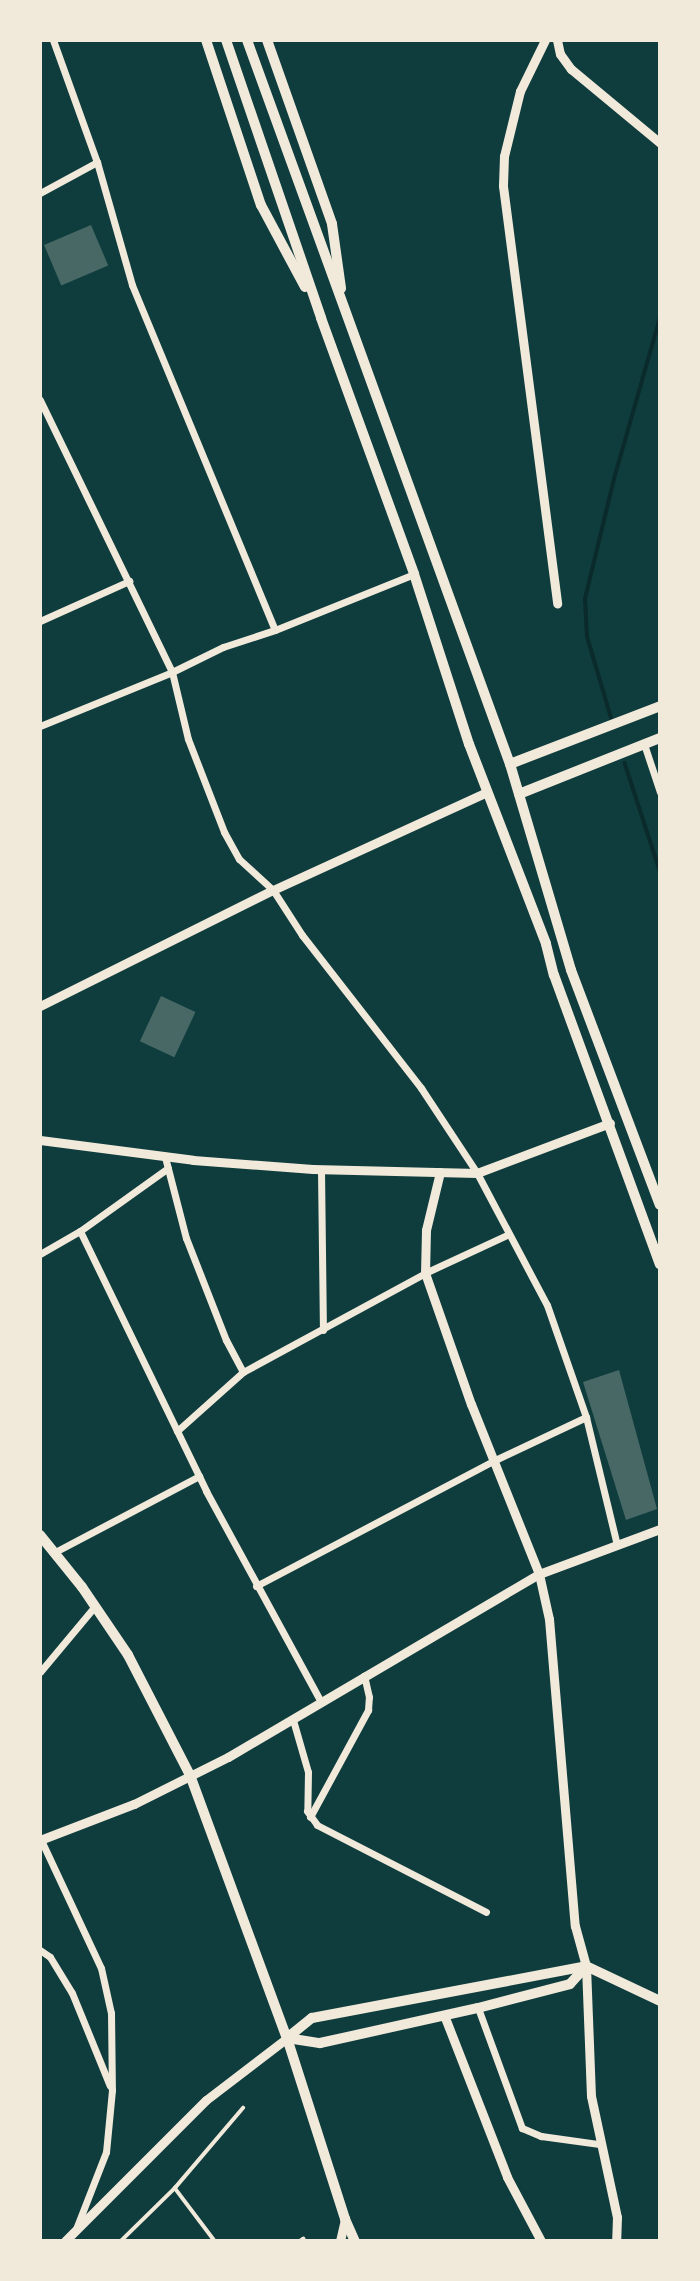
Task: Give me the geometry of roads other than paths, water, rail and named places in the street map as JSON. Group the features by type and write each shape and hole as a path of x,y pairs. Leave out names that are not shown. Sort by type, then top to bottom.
{"main road":[{"path":"206,40 261,205 321,318"},
{"path":"226,40 321,318 414,574 487,792 660,1264"},
{"path":"247,40 510,764 571,970 660,1205"},
{"path":"267,40 332,224 344,308"},
{"path":"510,764 660,706"},
{"path":"519,794 660,738"},
{"path":"40,1535 95,1606 149,1691 190,1775 287,2038 345,2219 355,2241"},
{"path":"287,2038 320,2043 478,2008 570,1984 586,1966"},
{"path":"287,2038 312,2018 586,1966 660,2001"},
{"path":"438,1996 444,2015"}],"street":[{"path":"53,40 97,162 132,285 275,630"},
{"path":"545,40 520,91 505,156 503,186 557,604"},
{"path":"557,40 560,54 571,69 660,143"},
{"path":"40,193 97,162"},
{"path":"40,400 172,671 188,739 224,832 239,859 273,890 302,935 421,1088 477,1173 547,1305 586,1417 617,1545"},
{"path":"40,726 223,647 275,630 414,574"},
{"path":"40,621 129,581"},
{"path":"645,744 660,792"},
{"path":"40,1006 273,890 487,792"},
{"path":"40,1140 166,1157 321,1170 477,1173 610,1123"},
{"path":"166,1157 186,1238 226,1340 243,1372"},
{"path":"40,1254 80,1231 168,1168"},
{"path":"321,1170 323,1330"},
{"path":"440,1172 426,1230 425,1273 493,1461 539,1574 549,1619 575,1926 586,1966 591,2096 599,2144 617,2217 616,2241"},
{"path":"80,1231 199,1476 321,1702"},
{"path":"177,1432 243,1372 425,1273 508,1235"},
{"path":"256,1586 493,1461 586,1417"},
{"path":"55,1552 199,1476"},
{"path":"76,2230 106,2152 112,2090 111,2013 101,1968 41,1840 90,1824 293,1720 539,1574 660,1529"},
{"path":"40,1672 95,1606"},
{"path":"310,1817 368,1710 369,1697 364,1676"},
{"path":"293,1720 308,1772 307,1804 310,1817 317,1825 486,1912"},
{"path":"40,1950 50,1957 72,1993 112,2090"},
{"path":"478,2008 522,2128 541,2136 599,2144"},
{"path":"444,2015 507,2177 541,2241"},
{"path":"65,2241 206,2099 287,2038"},
{"path":"340,2241 345,2219"}],"lane":[{"path":"121,2241 175,2188 243,2108"},
{"path":"175,2188 215,2241"}],"waterway":[{"path":"611,718 587,637 585,599 614,479 660,318"},
{"path":"625,763 660,871"}]}
